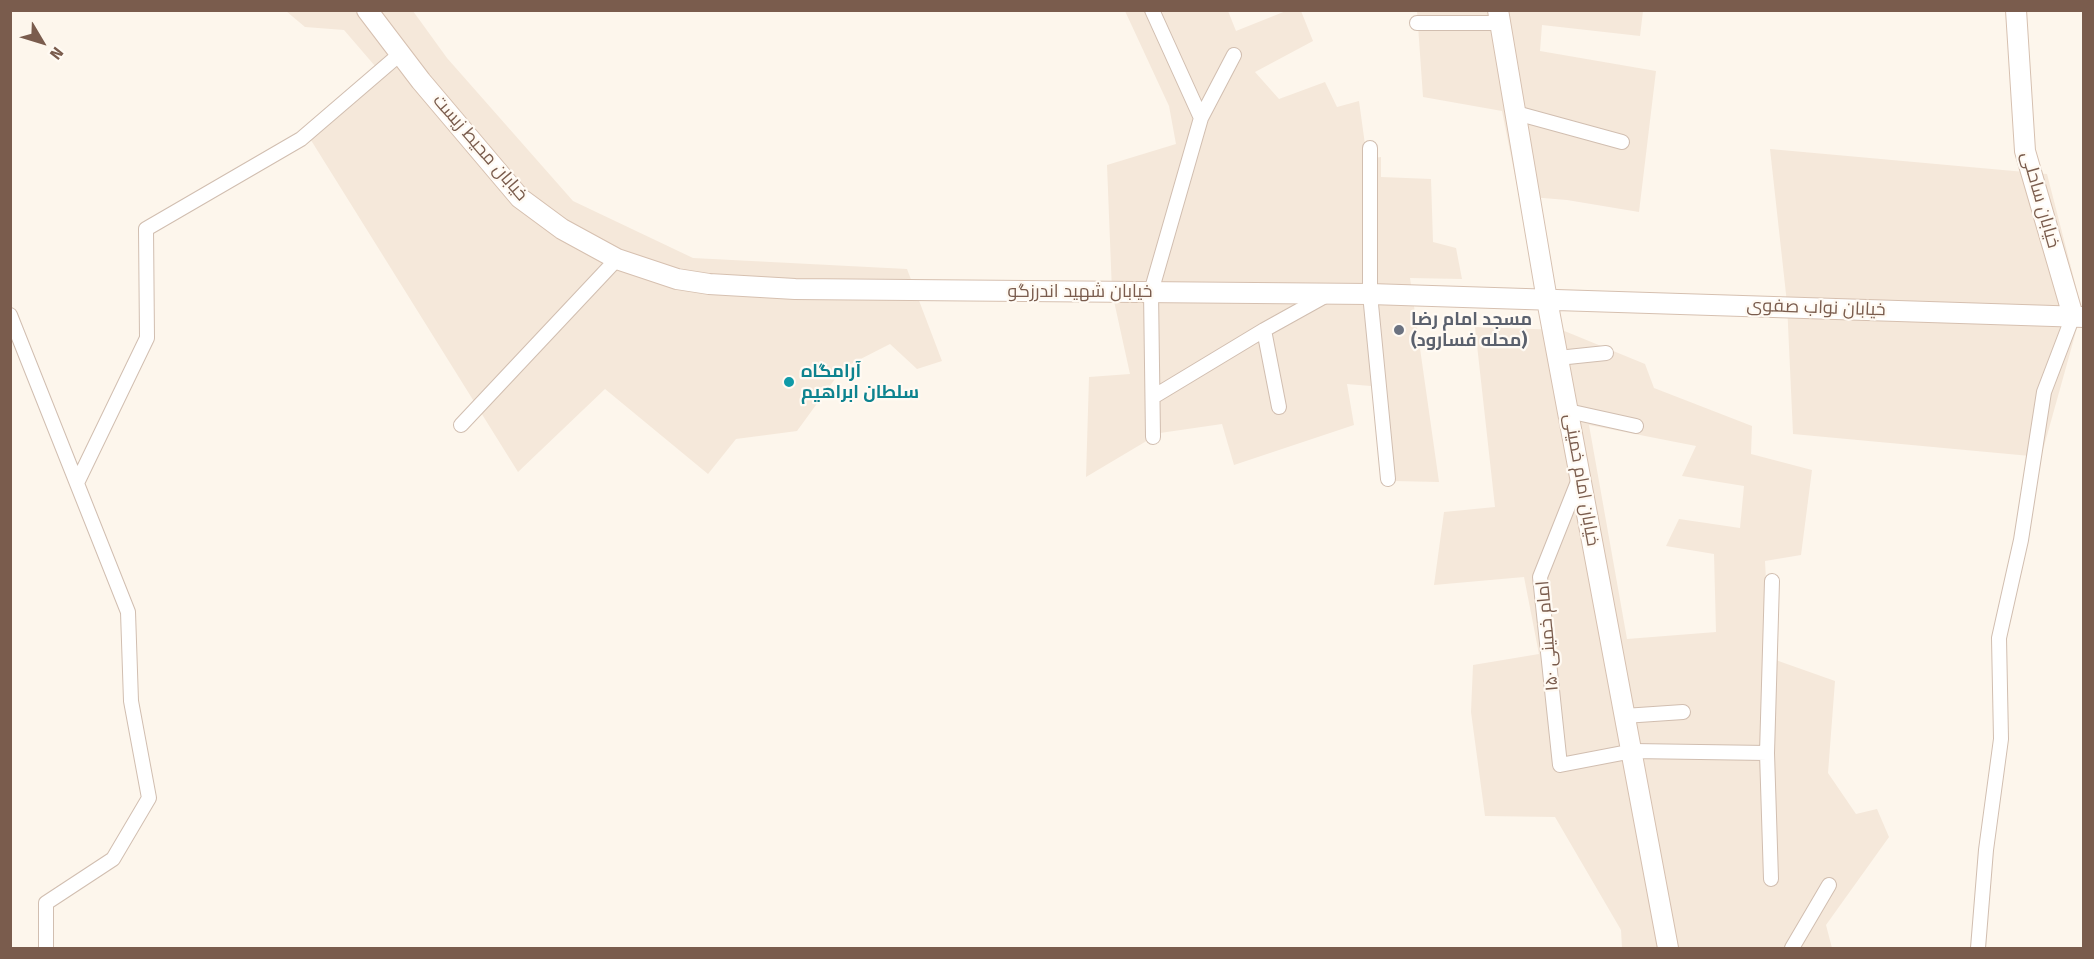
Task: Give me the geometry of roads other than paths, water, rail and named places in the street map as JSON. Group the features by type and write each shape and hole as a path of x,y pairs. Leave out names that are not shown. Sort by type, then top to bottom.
{"street":[{"name":"خیابان محیط زیست","path":"367,10 400,54 520,198 562,229 617,259"},
{"path":"1152,10 1201,118"},
{"name":"خیابان ساحلی","path":"2016,10 2025,150 2078,316"},
{"path":"1417,23 1500,17"},
{"name":"خیابان امام خمینی","path":"1500,17 1558,358 1668,948"},
{"path":"77,483 147,338 146,229 301,139 400,54"},
{"path":"1153,436 1151,292 1201,118 1234,55"},
{"path":"1516,113 1622,142"},
{"path":"1370,148 1370,294 1388,479"},
{"path":"461,425 617,259"},
{"name":"خیابان شهید اندرزگو","path":"617,259 677,279 720,285 795,289 1370,294 1548,300"},
{"path":"1153,397 1329,294"},
{"name":"خیابان نواب صفوی","path":"1548,300 2078,316"},
{"path":"10,315 128,612 131,701 148,798 113,860 46,903 46,948"},
{"path":"1978,948 1986,850 2001,739 1999,638 2021,540 2044,392 2078,316"},
{"path":"1264,330 1279,407"},
{"path":"1558,358 1606,353"},
{"path":"1568,411 1636,426"},
{"name":"امام خمینی ۱۵۰","path":"1580,477 1540,578 1560,765 1633,751"},
{"path":"1771,879 1767,753 1772,581"},
{"path":"1624,716 1683,712"},
{"path":"1633,751 1767,753"},
{"path":"1792,948 1828,885"}],"place":[{"name":"مسجد امام رضا (محله فسارود)","path":"1399,330"},
{"name":"آرامگاه سلطان ابراهیم","path":"789,382"}]}
